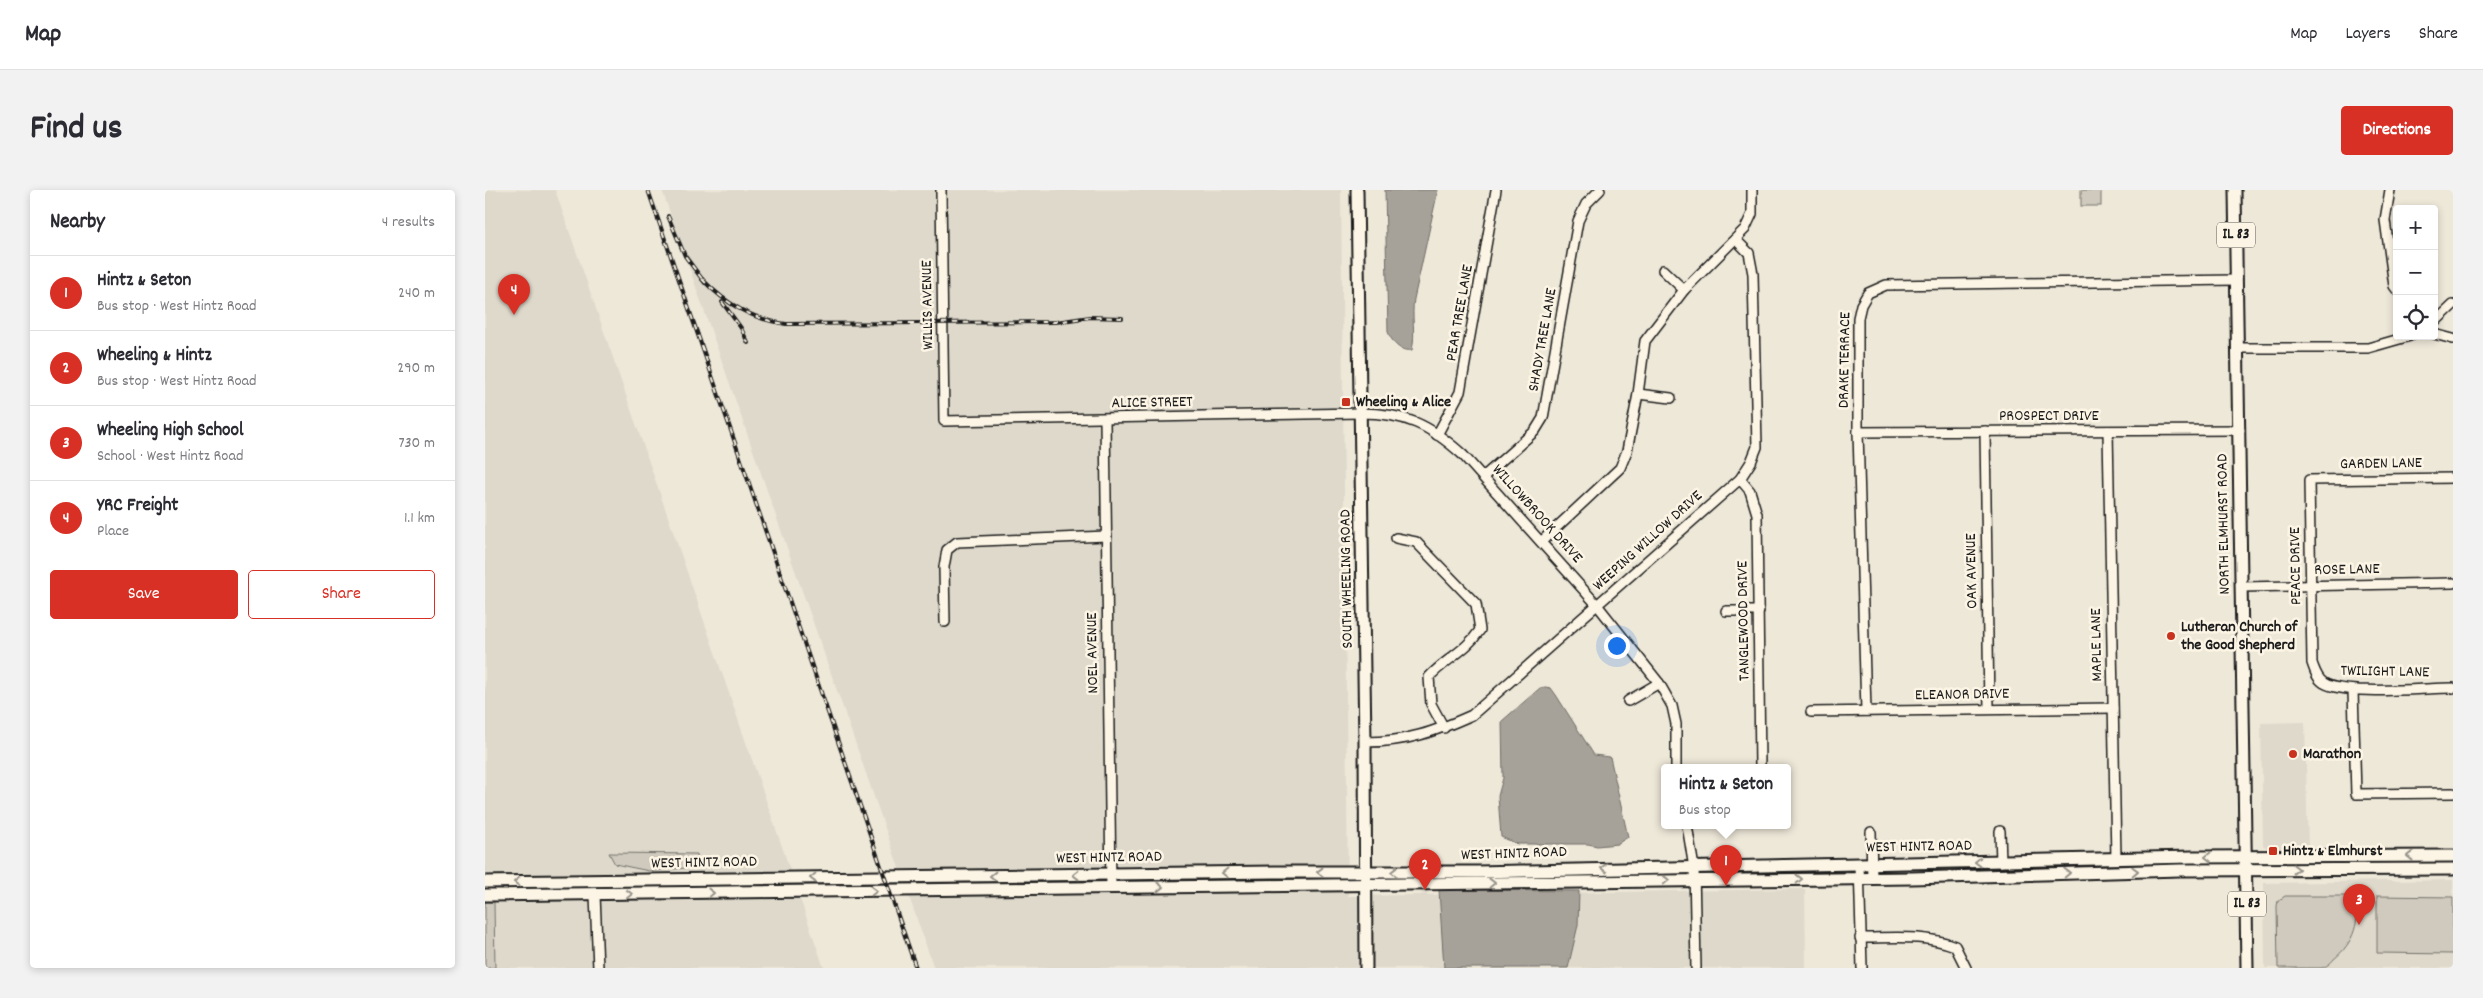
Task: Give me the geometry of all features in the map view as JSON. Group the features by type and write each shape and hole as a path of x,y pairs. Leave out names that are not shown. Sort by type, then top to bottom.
{"main road":[{"name":"SOUTH WHEELING ROAD","path":"1357,190 1365,742 1366,968"},
{"name":"NORTH ELMHURST ROAD","path":"2235,190 2247,857"},
{"name":"WEST HINTZ ROAD","path":"485,882 1694,868 2116,859 2453,856"},
{"name":"IL 83","path":"2247,857 2247,968"},
{"name":"WEST HINTZ ROAD","path":"485,896 1866,878 2247,869 2453,869"}],"street":[{"name":"WILLIS AVENUE","path":"941,190 944,421"},
{"name":"PEAR TREE LANE","path":"1437,435 1460,392 1462,384 1496,190"},
{"name":"SHADY TREE LANE","path":"1483,477 1535,431 1543,418 1578,221 1586,204 1600,190"},
{"path":"1542,541 1620,468 1627,451 1638,394 1645,341 1684,290 1737,240 1749,223 1753,207 1752,190"},
{"path":"2390,190 2385,220 2393,279"},
{"name":"WEEPING WILLOW DRIVE","path":"1365,742 1388,742 1422,736 1471,715 1598,606 1740,479 1751,462 1757,447 1753,274 1749,253 1737,240"},
{"path":"1663,270 1684,290"},
{"name":"DRAKE TERRACE","path":"1866,711 1858,432 1859,312 1868,293 1880,286 2236,280"},
{"path":"2438,319 2453,305"},
{"path":"2438,335 2453,339"},
{"path":"2238,348 2368,348 2395,340"},
{"path":"1638,394 1671,398"},
{"name":"ALICE STREET","path":"944,421 1360,413"},
{"name":"WILLOWBROOK DRIVE","path":"1360,413 1387,413 1412,420 1437,435 1455,448 1542,541 1598,606 1659,683 1672,706 1676,724 1676,764"},
{"name":"NOEL AVENUE","path":"1105,419 1111,887"},
{"name":"PROSPECT DRIVE","path":"1858,432 2239,430"},
{"name":"OAK AVENUE","path":"1985,431 1989,709"},
{"name":"MAPLE LANE","path":"2108,431 2116,859"},
{"name":"GARDEN LANE","path":"2309,480 2453,478"},
{"name":"TANGLEWOOD DRIVE","path":"1740,479 1751,491 1756,506 1760,764"},
{"name":"PEACE DRIVE","path":"2309,480 2312,664 2319,680"},
{"path":"945,622 944,566 947,550 957,542 1107,536"},
{"path":"1396,538 1416,542 1476,604 1480,630 1471,644 1442,663 1429,677 1431,704 1444,728"},
{"name":"ROSE LANE","path":"2241,586 2453,584"},
{"path":"1726,611 1759,611"},
{"name":"TWILIGHT LANE","path":"2319,680 2336,688 2353,690 2453,688"},
{"path":"1629,701 1659,683"},
{"path":"2353,690 2356,794 2453,793"},
{"name":"ELEANOR DRIVE","path":"1811,712 2113,708"},
{"path":"1688,829 1694,868 1696,968"},
{"path":"2000,831 2001,862"},
{"path":"1862,968 1861,938 1866,878 1872,864 1871,832"},
{"path":"1859,864 1866,878"},
{"path":"595,895 598,968"},
{"path":"1861,938 1924,937 1945,942 1955,946 1966,968"}],"shaded area":[{"path":"485,190 555,190 824,968 485,968"},
{"path":"662,190 1341,190 1348,896 1805,889 1806,968 934,968"},
{"path":"1385,190 1438,190 1414,299 1412,350 1403,350 1397,346 1388,332"},
{"path":"2081,190 2101,190 2101,206 2081,206"},
{"path":"1540,688 1551,688 1594,755 1610,757 1628,837 1617,844 1597,846 1588,844 1518,844 1501,837 1498,796 1503,778 1502,721"},
{"path":"2305,722 2308,848 2268,849 2263,845 2261,723"},
{"path":"609,853 697,854 698,867 649,871 615,864"},
{"path":"2453,880 2453,968 2265,968 2264,883"},
{"path":"1439,890 1579,891 1578,925 1568,968 1444,968"},
{"path":"2285,896 2355,896 2357,914 2351,938 2341,953 2327,966 2321,968 2278,968 2277,906 2278,901"},
{"path":"2377,896 2453,897 2453,954 2377,953"},
{"path":"485,902 494,902 495,968 485,968"}],"railway":[{"path":"648,190 916,968"},
{"path":"668,216 685,256 705,283"},
{"path":"702,279 720,296 740,309 773,322 786,324 1056,322 1090,317 1122,318"},
{"path":"722,302 741,328 748,343"}],"place":[{"name":"YRC Freight","path":"514,315"},
{"name":"Wheeling & Alice","path":"1346,402"},
{"name":"Lutheran Church of the Good Shepherd","path":"2171,636"},
{"name":"Marathon","path":"2293,754"},
{"name":"Hintz & Elmhurst","path":"2273,851"},
{"name":"Hintz & Seton","path":"1726,886"},
{"name":"Wheeling & Hintz","path":"1425,890"},
{"name":"Wheeling High School","path":"2359,925"}]}
